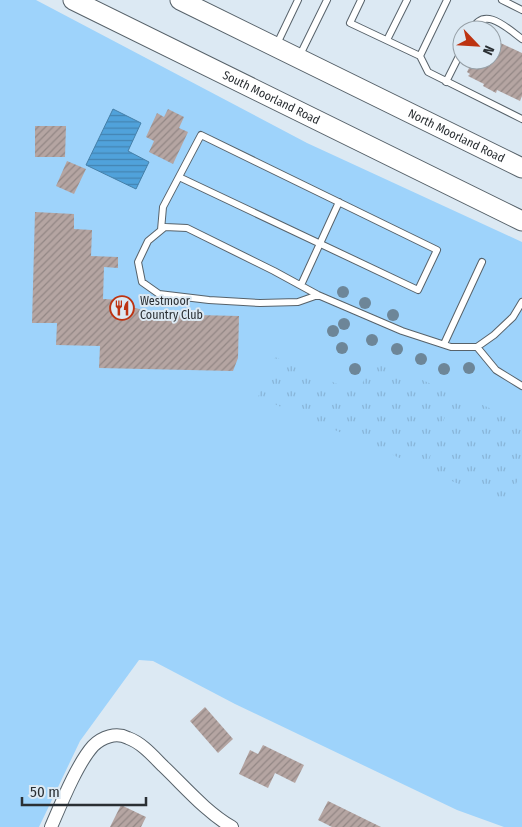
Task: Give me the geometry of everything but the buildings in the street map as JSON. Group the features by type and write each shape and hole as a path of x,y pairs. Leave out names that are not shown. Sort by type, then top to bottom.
{"main road":[{"name":"South Moorland Road","path":"73,0 522,221"},
{"path":"180,0 298,58"},
{"name":"North Moorland Road","path":"298,58 522,168"}],"street":[{"path":"51,827 84,759 98,741 117,735 128,737 139,744 220,820 232,827"}],"lane":[{"path":"276,47 298,0"},
{"path":"298,58 327,0"},
{"path":"361,0 350,23 420,56 428,72 522,119"},
{"path":"387,40 407,0"},
{"path":"420,56 447,0"},
{"path":"502,0 522,10"},
{"path":"480,20 487,18 491,20"},
{"path":"502,25 522,39"},
{"path":"446,82 452,70"},
{"path":"161,230 163,207 201,135 437,250 418,290 179,177"},
{"path":"301,285 339,202"},
{"path":"318,295 298,302 260,303 209,300 159,294 142,282 138,262 148,241 165,227 187,228 318,295 402,331 451,347 478,347 513,317 522,302"},
{"path":"444,344 482,262"},
{"path":"478,347 496,370 522,386"}],"green space":[{"name":"Westmoor Country Club","path":"0,0 36,0 307,143 522,242 522,827 504,827 457,810 235,704 153,661 139,660 80,741 39,827 0,827"},
{"path":"275,357 358,393 373,359 455,394 423,468 258,397"},
{"path":"457,394 522,422 522,470 507,505 424,469"}],"shaded area":[{"path":"113,109 141,123 128,151 149,162 136,189 86,165"}],"place":[{"name":"Westmoor Country Club","path":"122,308"}]}
